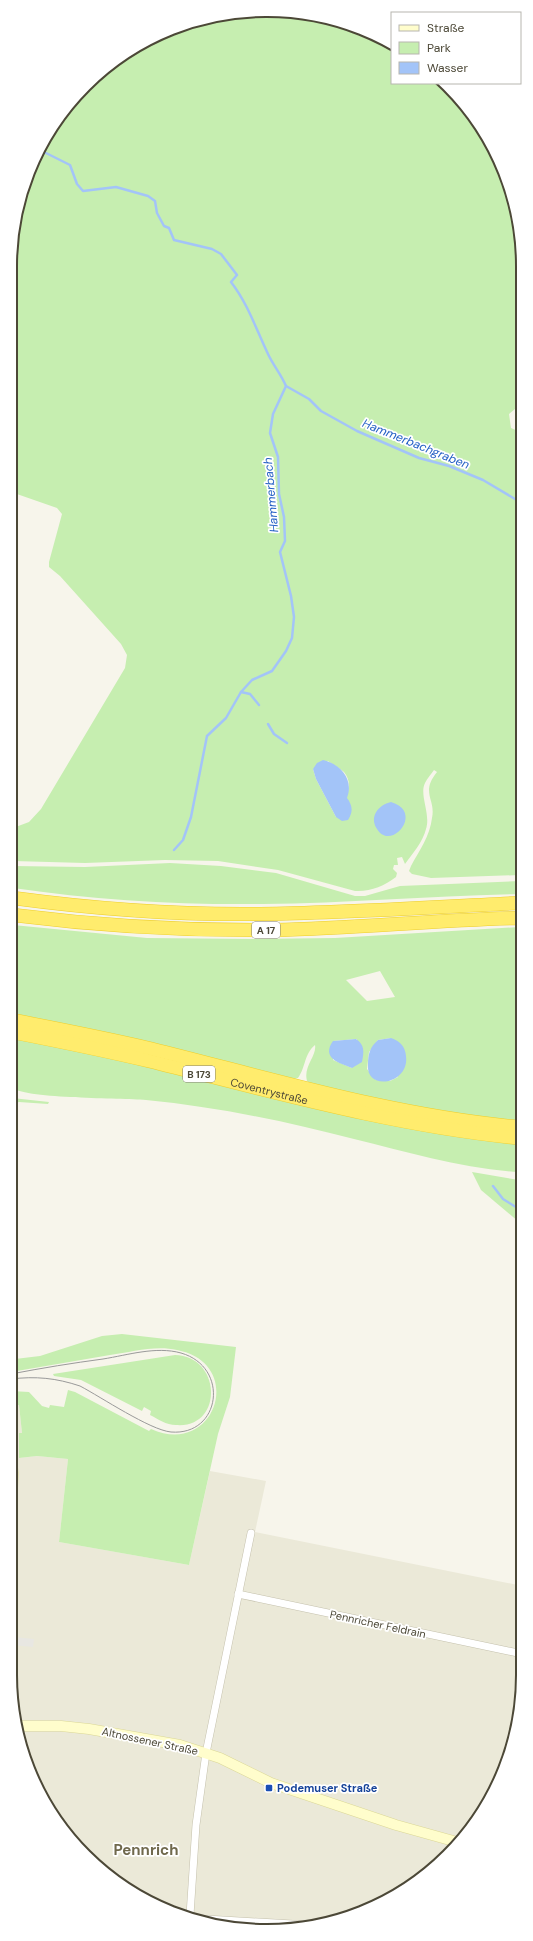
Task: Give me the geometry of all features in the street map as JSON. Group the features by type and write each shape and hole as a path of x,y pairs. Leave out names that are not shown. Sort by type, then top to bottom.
{"highway":[{"name":"A 17","path":"17,898 124,910 217,914 333,912 516,903"},
{"name":"A 17","path":"17,916 121,926 218,930 363,926 516,918"},
{"name":"B 173","path":"17,1021 152,1049 327,1094 408,1111 461,1120 516,1126"},
{"name":"Coventrystraße","path":"17,1033 113,1052 272,1093 385,1118 458,1131 516,1138"}],"street":[{"path":"190,1912 196,1825 206,1753 251,1533"},
{"name":"Pennricher Feldrain","path":"238,1594 516,1653"},
{"name":"Altnossener Straße","path":"23,1726 61,1726 89,1729 174,1744 206,1753 271,1783 396,1825 452,1841"},
{"path":"222,1920 286,1923"}],"shaded area":[{"path":"17,1405 19,1405 22,1433 19,1433 19,1458 37,1456 68,1459 59,1542 189,1565 210,1471 266,1481 255,1532 516,1585 516,1674 514,1707 503,1755 483,1799 474,1813 443,1851 405,1882 391,1891 347,1911 299,1922 266,1924 234,1922 186,1911 156,1898 128,1882 90,1851 59,1813 50,1799 30,1755 19,1707 17,1674"},
{"path":"17,1637 34,1639 33,1647 17,1645"}],"green space":[{"path":"266,17 299,19 347,30 391,50 391,84 436,84 454,102 483,142 503,186 514,234 516,266 516,408 509,414 511,428 516,430 516,875 431,878 412,874 409,871 427,837 431,825 433,811 429,791 432,779 437,772 434,770 426,781 423,793 427,817 425,834 405,864 402,857 397,858 398,865 394,865 393,869 397,873 396,877 382,886 371,889 355,891 278,870 218,861 165,860 85,863 17,861 17,826 29,822 41,809 125,668 127,655 121,644 60,576 49,567 62,514 57,508 17,494 17,266 19,234 30,186 50,142 79,102 102,79 128,59 142,50 171,36 186,30 218,22 234,19","holes":["328,761 341,769 347,777 349,789 342,807 336,817 316,779 313,769"]},
{"path":"170,863 221,866 276,873 355,896 365,896 400,886 516,881 516,894 327,902 232,904 169,903 106,899 17,889 17,866 85,867"},
{"path":"17,925 147,938 253,939 335,938 516,927 516,1121 442,1112 313,1085 307,1081 306,1076 308,1066 314,1053 315,1045 307,1056 301,1074 298,1078 290,1080 17,1016","holes":["380,971 395,997 367,1001 346,980","391,1038 398,1077 390,1081 376,1080 367,1069 369,1052 378,1040","357,1039 352,1068 333,1060 333,1041"]},
{"path":"17,1037 516,1142 516,1172 456,1164 251,1115 146,1100 55,1096 17,1090"},
{"path":"17,1099 49,1102 48,1104 17,1103"},
{"path":"472,1172 516,1179 516,1219 481,1190"},
{"path":"122,1334 236,1347 230,1397 218,1434 189,1565 59,1542 68,1459 37,1456 19,1458 19,1433 22,1433 19,1405 17,1405 17,1391 29,1392 42,1406 49,1408 50,1405 64,1407 68,1390 75,1392 149,1431 151,1429 174,1434 192,1431 206,1420 214,1405 216,1388 211,1372 198,1358 177,1350 160,1348 144,1350 17,1371 17,1359 40,1356 102,1336"},
{"path":"175,1355 191,1358 202,1367 209,1379 211,1392 209,1405 203,1416 192,1423 172,1425 165,1423 150,1415 151,1411 144,1407 142,1411 81,1380 54,1376 53,1374"}],"water":[{"path":"323,760 335,765 347,779 349,791 347,798 352,809 348,820 342,821 336,817 316,779 313,769 317,763"},
{"path":"391,802 401,807 405,814 405,821 402,828 397,833 390,836 383,835 377,829 374,816 382,806"},
{"path":"391,1038 399,1042 403,1047 406,1056 405,1066 401,1073 388,1081 374,1079 369,1074 368,1065 371,1048 378,1040"},
{"path":"356,1039 359,1041 363,1049 362,1062 352,1068 337,1062 330,1056 330,1047 333,1041"}],"waterway":[{"name":"Hammerbach","path":"45,152 70,165 77,184 83,191 116,187 148,196 155,201 157,213 164,226 169,228 174,240 212,249 221,254 237,275 231,282 247,308 270,358 286,386 273,414 270,433 278,457 279,494 284,517 285,541 280,552 291,596 294,617 292,638 286,651 272,671 252,680 241,692 226,718 207,736 191,817 183,840 174,850"},
{"name":"Hammerbachgraben","path":"286,386 309,399 321,411 357,431 419,458 449,466 483,480 516,500"},
{"path":"241,692 250,694 259,705"},
{"path":"268,724 274,734 287,743"},
{"path":"493,1186 503,1199 516,1207"}],"tram line":[{"path":"17,1373 142,1352 162,1350 171,1351 181,1353 197,1361 207,1372 213,1385 213,1399 209,1412 201,1423 188,1430 171,1432 151,1426 80,1386 46,1378 17,1379"}],"place":[{"name":"Podemuser Straße","path":"269,1788"}],"district":[{"name":"Pennrich","path":"146,1850"}]}
